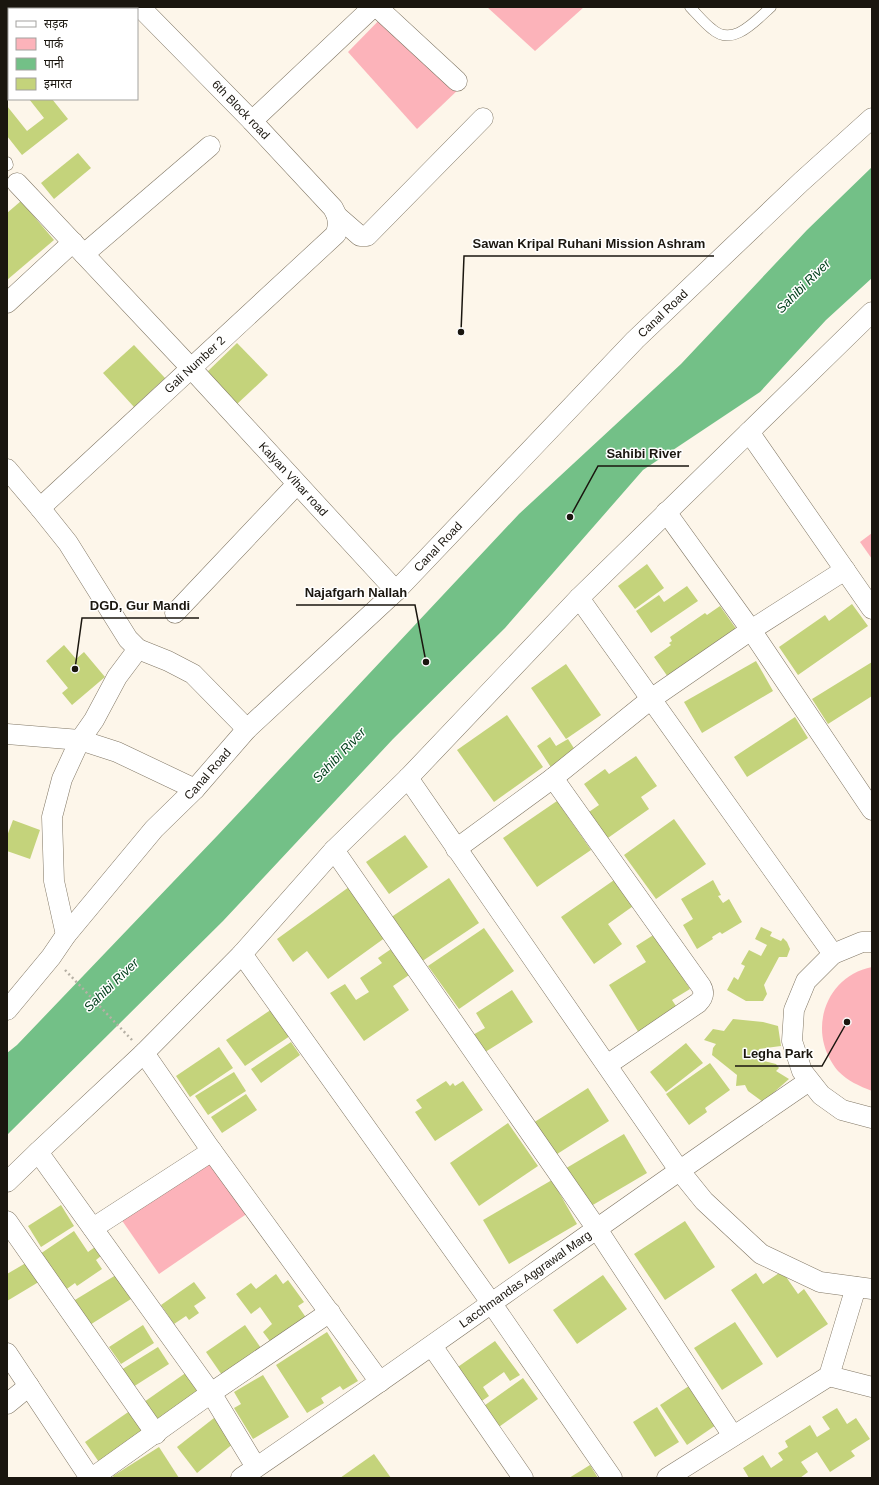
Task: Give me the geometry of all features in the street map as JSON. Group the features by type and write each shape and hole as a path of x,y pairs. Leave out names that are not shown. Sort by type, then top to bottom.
{"street":[{"name":"6th Block road","path":"140,7 252,121 333,208 337,216 360,236 367,236 483,118"},
{"path":"252,121 373,7"},
{"path":"378,7 458,81"},
{"name":"Canal Road","path":"7,1010 14,1004 51,957 66,935 154,829 195,789 247,729 396,591 635,340 801,182 872,118"},
{"path":"7,303 210,146"},
{"path":"17,183 190,367"},
{"name":"Gali Number 2","path":"40,508 190,367 336,234 338,225 337,216"},
{"path":"7,1182 144,1053 242,954 334,850 408,778 579,598 872,312"},
{"name":"Kalyan Vihar road","path":"190,367 396,591"},
{"path":"749,432 872,610"},
{"path":"7,469 68,543 128,639 138,649 168,661 193,674 247,729"},
{"path":"175,613 298,484"},
{"path":"666,512 751,630 872,810"},
{"path":"456,849 553,778 651,699 751,630 845,570"},
{"path":"579,598 833,954"},
{"path":"66,935 54,881 52,817 62,779 80,740 94,720 117,677 138,649"},
{"path":"7,734 80,740 117,752 195,789"},
{"path":"408,778 679,1170 704,1201 761,1254 820,1282 864,1288 829,1376 667,1478"},
{"path":"553,778 702,986 704,992 698,1003 607,1065"},
{"path":"334,850 597,1229 733,1436"},
{"path":"872,942 862,942 833,954 806,981 794,1010 792,1041 802,1071 821,1095 842,1110 872,1118"},
{"path":"242,954 492,1304 612,1478"},
{"path":"144,1053 212,1151 380,1382"},
{"name":"Lacchmandas Aggrawal Marg","path":"248,1473 492,1304 679,1170 809,1080"},
{"path":"93,1228 212,1151"},
{"path":"38,1152 211,1393 248,1473"},
{"path":"7,1221 156,1434"},
{"path":"7,1353 91,1478 156,1434 211,1393 330,1312"},
{"path":"432,1346 523,1478"},
{"path":"829,1376 872,1387"},
{"path":"7,1404 29,1386"}],"lane":[{"path":"690,7 713,30 723,36 736,35 747,28 771,7"}],"path":[{"path":"75,980 130,1038"}],"green space":[{"path":"487,7 584,7 535,51"},
{"path":"390,9 461,87 417,129 348,52"},
{"path":"872,533 872,559 860,542"},
{"path":"872,967 872,1091 858,1085 837,1070 825,1047 822,1032 823,1017 827,1003 834,991 844,980 857,972"},
{"path":"209,1158 248,1213 159,1274 121,1219"}],"water":[{"path":"872,167 872,278 826,320 760,392 643,470 505,628 393,739 223,921 7,1135 7,1053 17,1045 217,836 519,514 681,364 807,230"}],"building":[{"path":"7,31 8,50 7,50"},
{"path":"8,84 7,98 7,85"},
{"path":"30,100 53,100 68,119 22,155 7,136 7,106 27,131 44,118"},
{"path":"78,153 91,168 54,199 41,183"},
{"path":"21,201 54,240 7,280 7,213"},
{"path":"237,343 268,375 236,405 206,373"},
{"path":"134,345 165,378 134,407 103,373"},
{"path":"647,564 664,588 635,609 618,586"},
{"path":"687,586 698,601 651,633 636,611 659,595 664,602"},
{"path":"852,604 868,626 798,675 779,647 825,615 829,621"},
{"path":"720,606 737,630 668,677 654,657 671,645 669,643 672,641 670,637 705,613 707,615"},
{"path":"64,645 76,659 84,652 105,677 72,705 62,693 68,688 46,661"},
{"path":"756,661 773,691 702,733 684,702"},
{"path":"872,662 872,696 828,724 812,699"},
{"path":"566,664 601,715 566,739 531,688"},
{"path":"507,715 543,767 494,802 457,750"},
{"path":"795,717 808,738 747,777 734,757"},
{"path":"550,737 556,746 568,739 579,756 554,772 537,746"},
{"path":"636,756 657,786 641,797 649,809 605,840 586,814 599,805 584,784 605,769 609,774"},
{"path":"557,801 591,850 537,887 503,838"},
{"path":"674,819 706,864 656,899 624,855"},
{"path":"13,820 40,830 30,859 7,851 7,836"},
{"path":"405,835 428,867 389,894 366,862"},
{"path":"449,878 479,923 421,962 390,918"},
{"path":"617,878 636,904 608,924 622,944 594,964 561,917"},
{"path":"713,880 721,895 718,896 723,903 729,899 742,922 722,934 720,932 712,937 713,939 697,949 683,925 693,919 681,899"},
{"path":"349,887 386,937 328,979 307,951 293,962 277,939"},
{"path":"761,927 772,932 770,936 781,941 783,938 787,942 790,949 787,957 779,957 764,985 767,994 763,1001 746,1001 727,990 734,977 738,980 745,966 741,964 749,950 761,956 767,945 755,939"},
{"path":"484,928 514,971 459,1009 428,966"},
{"path":"655,934 690,989 672,1000 678,1009 639,1033 609,985 646,962 636,946"},
{"path":"394,947 412,973 393,986 409,1010 364,1041 330,993 345,984 356,1000 369,992 360,978 382,963 378,958"},
{"path":"512,990 533,1022 482,1054 471,1036 485,1028 476,1013"},
{"path":"272,1009 290,1036 245,1066 226,1040"},
{"path":"733,1019 763,1022 778,1026 781,1046 759,1049 756,1059 776,1064 779,1068 776,1071 789,1079 763,1102 748,1091 745,1085 736,1086 737,1075 712,1055 713,1048 716,1044 704,1040 713,1029 724,1031"},
{"path":"291,1042 300,1055 261,1083 251,1069"},
{"path":"686,1043 703,1063 666,1092 650,1072"},
{"path":"219,1047 233,1068 190,1097 176,1076"},
{"path":"710,1063 730,1090 705,1108 707,1112 689,1125 666,1094"},
{"path":"234,1072 246,1091 208,1115 195,1096"},
{"path":"446,1081 450,1086 453,1083 455,1086 463,1081 483,1110 435,1141 415,1112 422,1108 416,1100"},
{"path":"588,1088 609,1121 554,1156 533,1123"},
{"path":"246,1094 257,1110 222,1133 211,1117"},
{"path":"508,1123 538,1166 479,1206 450,1163"},
{"path":"624,1134 647,1173 586,1209 563,1170"},
{"path":"552,1180 577,1224 509,1264 483,1220"},
{"path":"61,1205 74,1226 41,1247 28,1226"},
{"path":"685,1221 715,1267 665,1300 634,1254"},
{"path":"74,1231 88,1252 95,1247 101,1256 96,1260 102,1269 77,1286 75,1283 64,1291 37,1256"},
{"path":"31,1260 42,1280 7,1301 7,1274"},
{"path":"782,1271 798,1294 804,1289 828,1324 777,1358 731,1290 756,1273 763,1284"},
{"path":"276,1274 283,1284 288,1280 304,1302 298,1306 307,1319 272,1344 263,1332 272,1324 260,1307 251,1314 236,1294 251,1283 256,1289"},
{"path":"116,1275 131,1299 85,1328 70,1303"},
{"path":"603,1275 627,1309 577,1344 553,1310"},
{"path":"194,1282 206,1298 194,1306 199,1313 189,1320 186,1316 174,1324 161,1305"},
{"path":"735,1322 763,1364 722,1390 694,1348"},
{"path":"143,1325 154,1343 121,1364 109,1347"},
{"path":"245,1325 263,1351 224,1378 206,1352"},
{"path":"327,1332 358,1381 343,1390 340,1386 321,1398 324,1403 307,1413 276,1365"},
{"path":"495,1341 520,1375 510,1381 504,1372 483,1387 489,1396 476,1405 452,1371"},
{"path":"158,1347 169,1364 133,1387 121,1370"},
{"path":"187,1372 203,1394 160,1425 144,1402"},
{"path":"263,1375 289,1417 253,1439 234,1408 241,1404 234,1392"},
{"path":"523,1378 538,1399 496,1429 481,1408"},
{"path":"689,1386 716,1425 687,1445 660,1405"},
{"path":"657,1407 679,1442 655,1457 633,1422"},
{"path":"134,1408 149,1430 101,1465 85,1442"},
{"path":"837,1408 847,1424 856,1418 870,1439 851,1451 855,1456 830,1472 817,1452 801,1462 808,1472 800,1478 749,1478 743,1468 763,1455 771,1468 783,1460 778,1453 788,1447 785,1441 810,1425 817,1437 830,1429 822,1417"},
{"path":"214,1418 234,1443 197,1473 177,1447"},
{"path":"159,1447 179,1478 114,1478 113,1476"},
{"path":"374,1454 391,1478 340,1478"},
{"path":"590,1465 598,1478 569,1478"}],"place":[{"name":"Sawan Kripal Ruhani Mission Ashram","path":"461,332"},
{"name":"Sahibi River","path":"570,517"},
{"name":"Najafgarh Nallah","path":"426,662"},
{"name":"DGD, Gur Mandi","path":"75,669"},
{"name":"Legha Park","path":"847,1022"}]}
